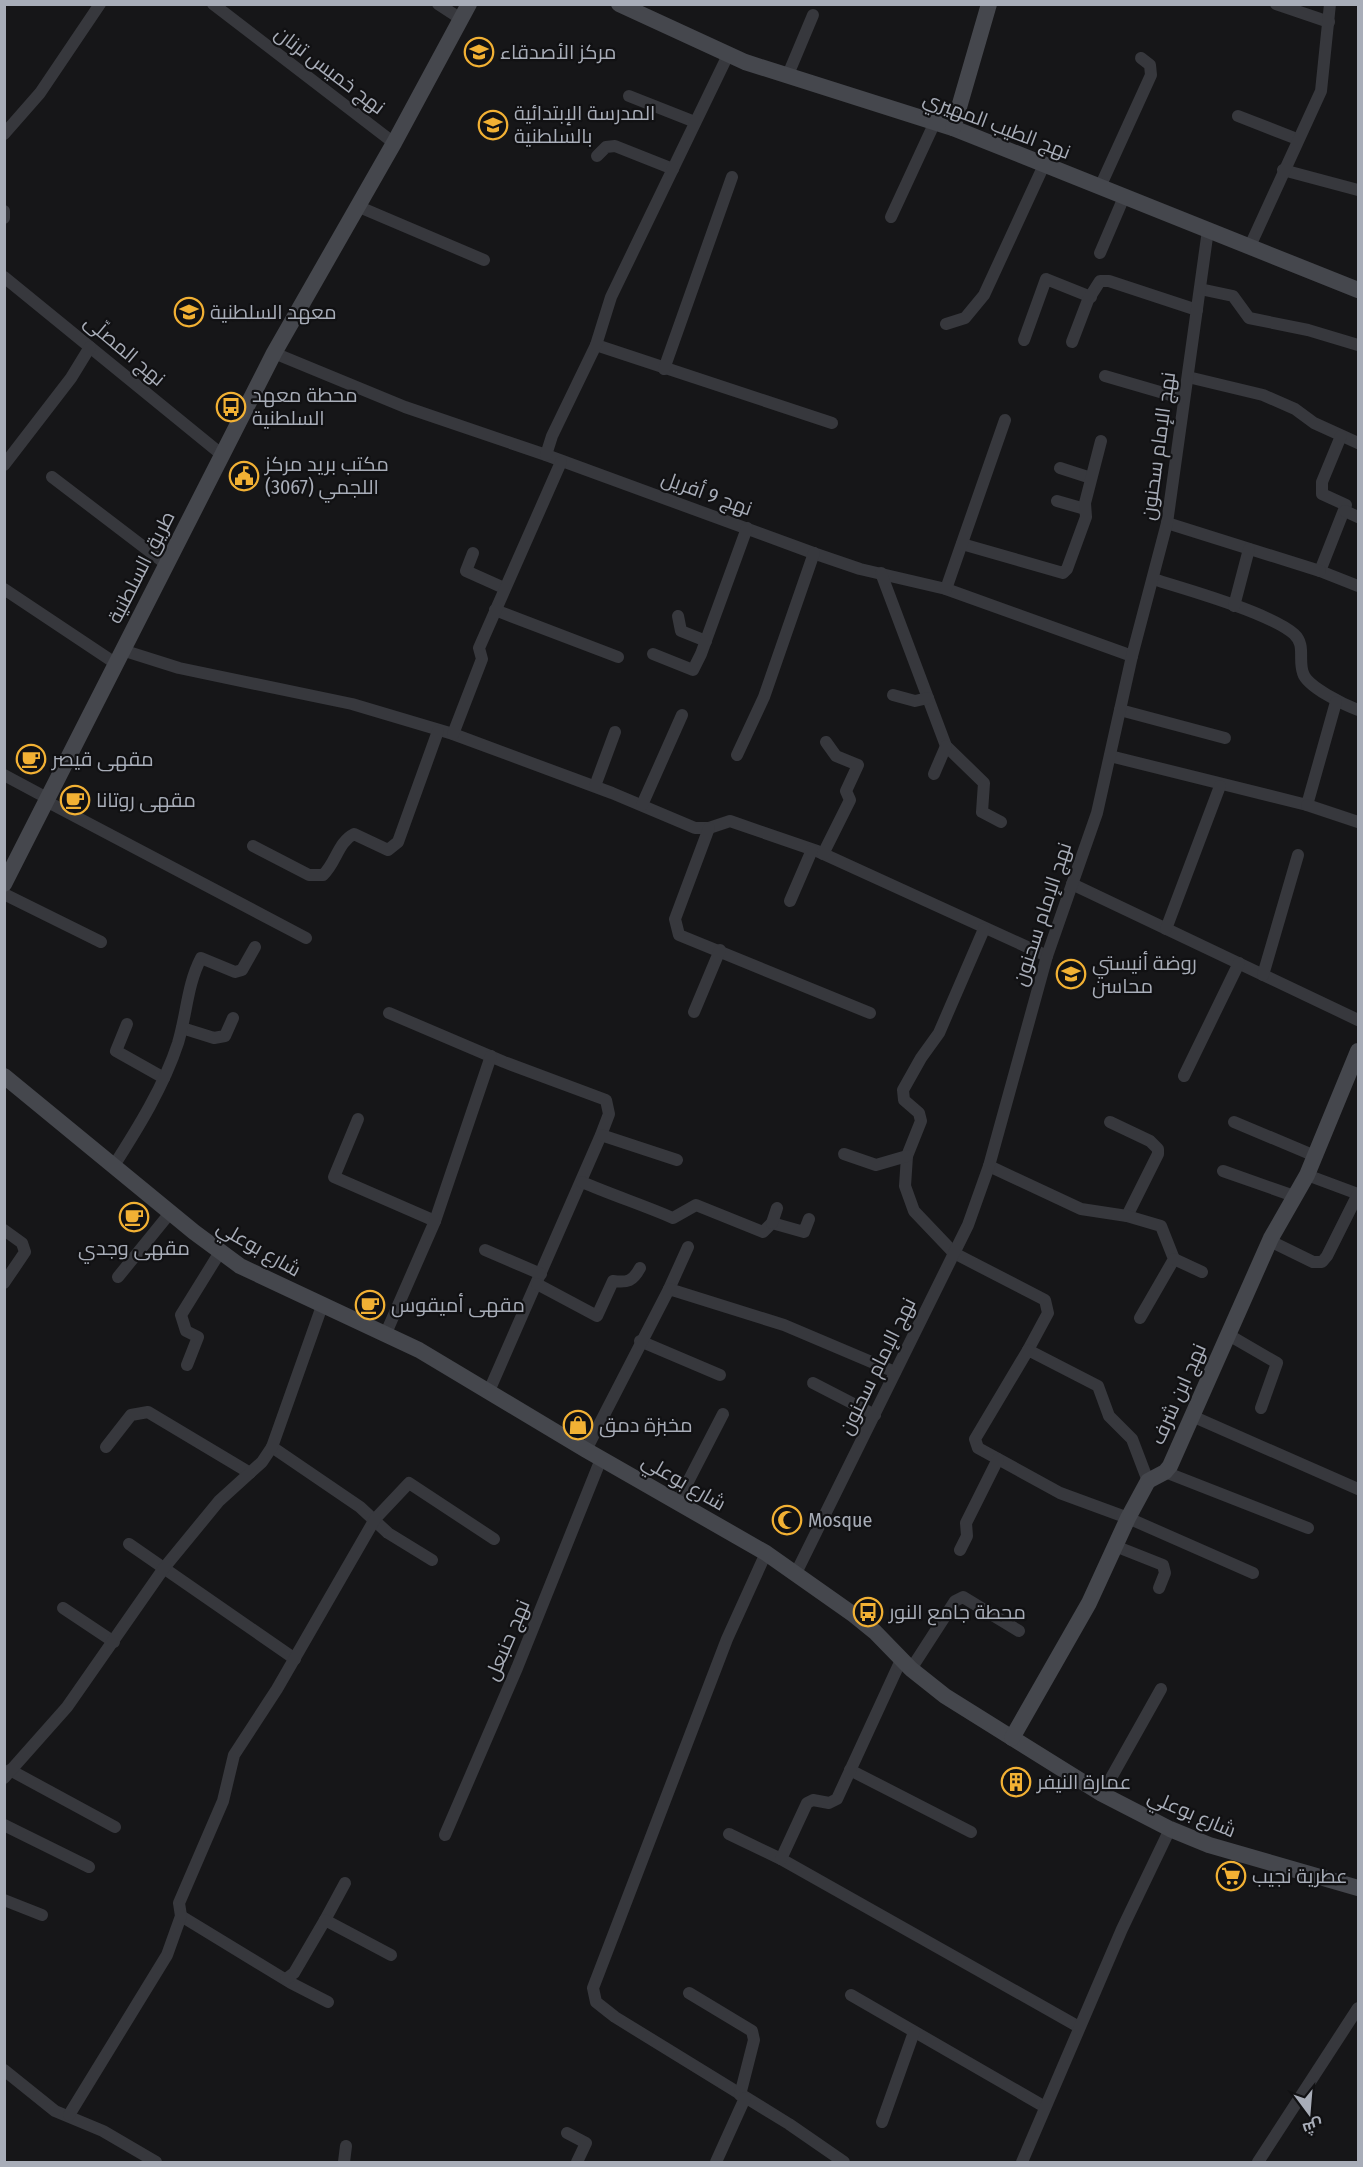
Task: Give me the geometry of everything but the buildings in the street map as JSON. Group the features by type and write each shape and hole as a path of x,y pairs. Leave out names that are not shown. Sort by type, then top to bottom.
{"street":[{"path":"4,135 40,93 100,4"},
{"name":"نهج خميس ترنان","path":"213,4 394,143"},
{"path":"394,143 465,12 438,4"},
{"name":"نهج الطيب المهيري","path":"619,4 728,55 787,77 935,122 1359,290"},
{"path":"953,129 988,4"},
{"path":"1276,4 1329,22"},
{"path":"1251,246 1283,170 1321,92 1330,4"},
{"path":"787,77 813,15"},
{"path":"546,454 552,436 596,345 611,297 728,55"},
{"path":"1100,187 1151,75 1150,65 1141,58"},
{"path":"629,96 695,122"},
{"path":"1238,116 1298,139"},
{"path":"891,217 935,122"},
{"name":"طريق السلطنية","path":"4,884 274,352 394,143"},
{"path":"597,156 606,147 615,146 673,169"},
{"path":"946,324 965,318 984,295 1044,165"},
{"path":"1283,170 1359,190"},
{"path":"664,369 732,177"},
{"path":"1100,254 1124,197"},
{"path":"357,206 484,260"},
{"path":"4,212 4,218"},
{"name":"نهج الإمام سحنون","path":"796,1573 968,1225 989,1166 1047,956 1097,813 1132,656 1167,523 1208,230"},
{"name":"نهج المصلّى","path":"4,276 221,454"},
{"path":"1024,340 1046,279 1091,297"},
{"path":"1072,342 1100,281 1109,281 1197,310"},
{"path":"1200,289 1233,296 1249,318 1359,345"},
{"path":"596,345 832,423"},
{"path":"4,465 71,378 90,347"},
{"name":"نهج 9 أفريل","path":"274,352 395,403 546,454 561,462 814,553 946,589 1132,656"},
{"path":"1105,376 1184,399"},
{"path":"1188,377 1263,394 1341,436 1359,443"},
{"path":"946,589 1005,420"},
{"path":"1320,571 1346,505 1322,494 1322,482 1341,436"},
{"path":"962,544 1063,573 1067,569 1086,518 1085,509 1091,478 1101,441"},
{"path":"453,734 482,659 479,648 561,462"},
{"path":"1060,468 1091,478"},
{"path":"52,477 166,564"},
{"path":"1057,501 1085,509"},
{"path":"1344,511 1359,517"},
{"path":"1167,523 1320,571 1359,586"},
{"path":"653,654 693,670 706,641 747,528"},
{"path":"1234,606 1249,549"},
{"path":"473,553 466,571 504,588"},
{"path":"737,755 764,697 814,553"},
{"path":"881,573 946,746 984,783 982,812 1001,822"},
{"path":"1153,579 1234,606 1293,633 1302,649 1303,674 1308,681 1336,702 1359,710"},
{"path":"4,589 118,657 352,704 453,734 595,786 695,828 709,828 730,822 818,852 1047,956"},
{"path":"495,610 618,657"},
{"path":"678,616 681,631 706,641"},
{"path":"893,695 915,701 928,698"},
{"path":"1307,805 1336,702"},
{"path":"1120,710 1224,738"},
{"path":"642,806 682,715"},
{"path":"253,846 309,875 323,875 330,869 346,838 354,834 388,850 398,842 438,731"},
{"path":"595,786 615,732"},
{"path":"790,901 850,800 846,791 858,765 836,756 826,742"},
{"path":"934,774 946,746"},
{"path":"1110,756 1220,786 1307,805 1359,822"},
{"path":"4,776 306,938"},
{"path":"1166,929 1220,786"},
{"path":"709,828 675,919 680,935 870,1014"},
{"path":"1263,975 1298,855"},
{"path":"1072,884 1359,1020"},
{"path":"4,894 101,942"},
{"path":"984,929 939,1034 921,1058 903,1090 904,1100 919,1113 921,1121 907,1156 905,1186 914,1211 954,1252 1045,1300 1048,1313 975,1439 978,1448 1060,1493 1128,1518 1252,1573"},
{"path":"113,1167 164,1078 182,1028 188,1005 187,994 201,958 235,972 242,970 255,947"},
{"path":"694,1012 720,950"},
{"path":"1184,1076 1239,963"},
{"path":"389,1013 491,1056 606,1100 609,1114 601,1135 489,1391"},
{"path":"182,1028 214,1038 225,1036 232,1018"},
{"path":"127,1024 116,1051 164,1078"},
{"name":"نهج ابن شرف","path":"1149,1481 1165,1472 1270,1241 1307,1175 1359,1051"},
{"path":"386,1333 435,1221 491,1056"},
{"name":"شارع بوعلي","path":"4,1076 220,1252 255,1274 386,1333 489,1391 676,1503 766,1553 875,1632 906,1664 945,1696 1102,1794 1170,1829 1237,1855 1359,1888"},
{"path":"358,1119 334,1177 435,1221"},
{"path":"1110,1122 1150,1141 1158,1149 1158,1154 1127,1216"},
{"path":"1234,1122 1315,1156"},
{"path":"601,1135 677,1160"},
{"path":"843,1154 876,1165 907,1156"},
{"path":"989,1166 1081,1209 1127,1216 1161,1226 1174,1259 1202,1272"},
{"path":"1223,1171 1294,1196"},
{"path":"1270,1241 1313,1262 1322,1262 1327,1256 1359,1194 1307,1175"},
{"path":"582,1182 673,1218 696,1205 763,1232 772,1223 777,1208"},
{"path":"118,1277 170,1213"},
{"path":"772,1223 804,1232 809,1219"},
{"path":"4,1230 22,1243 25,1252 4,1283"},
{"path":"586,1450 640,1341 669,1289 688,1247"},
{"path":"485,1250 539,1279 597,1316 614,1281 627,1283 634,1279 640,1268"},
{"path":"187,1365 198,1336 186,1331 181,1315 220,1252"},
{"path":"1140,1318 1174,1259"},
{"path":"669,1289 784,1325 895,1372"},
{"path":"116,1827 7,1774 67,1707 164,1568 219,1501 262,1462 272,1447 322,1306"},
{"path":"1227,1334 1277,1363 1261,1408"},
{"path":"640,1341 720,1375"},
{"path":"1012,1738 1089,1603 1128,1518 1149,1481 1132,1439 1109,1416 1098,1386 1028,1350"},
{"path":"813,1383 875,1415"},
{"path":"106,1447 131,1415 148,1412 250,1473"},
{"path":"676,1503 723,1414"},
{"path":"1192,1416 1359,1489"},
{"path":"272,1447 375,1519 388,1533 432,1560"},
{"name":"نهج حنبعل","path":"445,1835 517,1668 601,1459"},
{"path":"960,1550 967,1536 966,1523 998,1459"},
{"path":"1165,1472 1308,1528"},
{"path":"69,2115 167,1955 181,1916 179,1904 223,1802 234,1755 295,1659 375,1519 409,1482 494,1539"},
{"path":"129,1544 295,1659"},
{"path":"1115,1546 1163,1565 1165,1573 1159,1588"},
{"path":"766,1553 727,1639 593,1988 596,2002 615,2017 743,2096 837,2160"},
{"path":"781,1860 807,1803 813,1800 826,1803 835,1801 906,1664 955,1601 963,1597 1019,1631"},
{"path":"63,1608 114,1642"},
{"path":"1102,1794 1161,1689"},
{"path":"850,1770 971,1832"},
{"path":"4,1824 89,1867"},
{"path":"1022,2163 1079,2027 1170,1829"},
{"path":"729,1834 781,1860 1079,2027"},
{"path":"286,1979 294,1973 345,1883"},
{"path":"4,1900 42,1915"},
{"path":"181,1916 328,2002"},
{"path":"325,1920 391,1955"},
{"path":"689,1993 748,2027 754,2035 743,2096 716,2163"},
{"path":"851,1995 1045,2107"},
{"path":"1258,2163 1359,2008"},
{"path":"882,2122 914,2032"},
{"path":"4,2070 55,2111 69,2115 104,2132 156,2163"},
{"path":"567,2133 586,2143 577,2163"},
{"path":"344,2163 346,2146"}],"place":[{"name":"مركز الأصدقاء","path":"479,52"},
{"name":"المدرسة الإبتدائية بالسلطنية","path":"493,125"},
{"name":"معهد السلطنية","path":"189,312"},
{"name":"محطة معهد السلطنية","path":"231,407"},
{"name":"مكتب بريد مركز اللجمي (3067)","path":"244,476"},
{"name":"مقهى قيصر","path":"31,759"},
{"name":"مقهى روتانا","path":"75,800"},
{"name":"روضة أنيستي محاسن","path":"1071,974"},
{"name":"مقهى وجدي","path":"134,1217"},
{"name":"مقهى أميقوس","path":"370,1305"},
{"name":"مخبزة دمق","path":"578,1425"},
{"name":"Mosque","path":"787,1520"},
{"name":"محطة جامع النور","path":"868,1612"},
{"name":"عمارة النيفر","path":"1016,1782"},
{"name":"عطرية نجيب","path":"1231,1876"}]}
